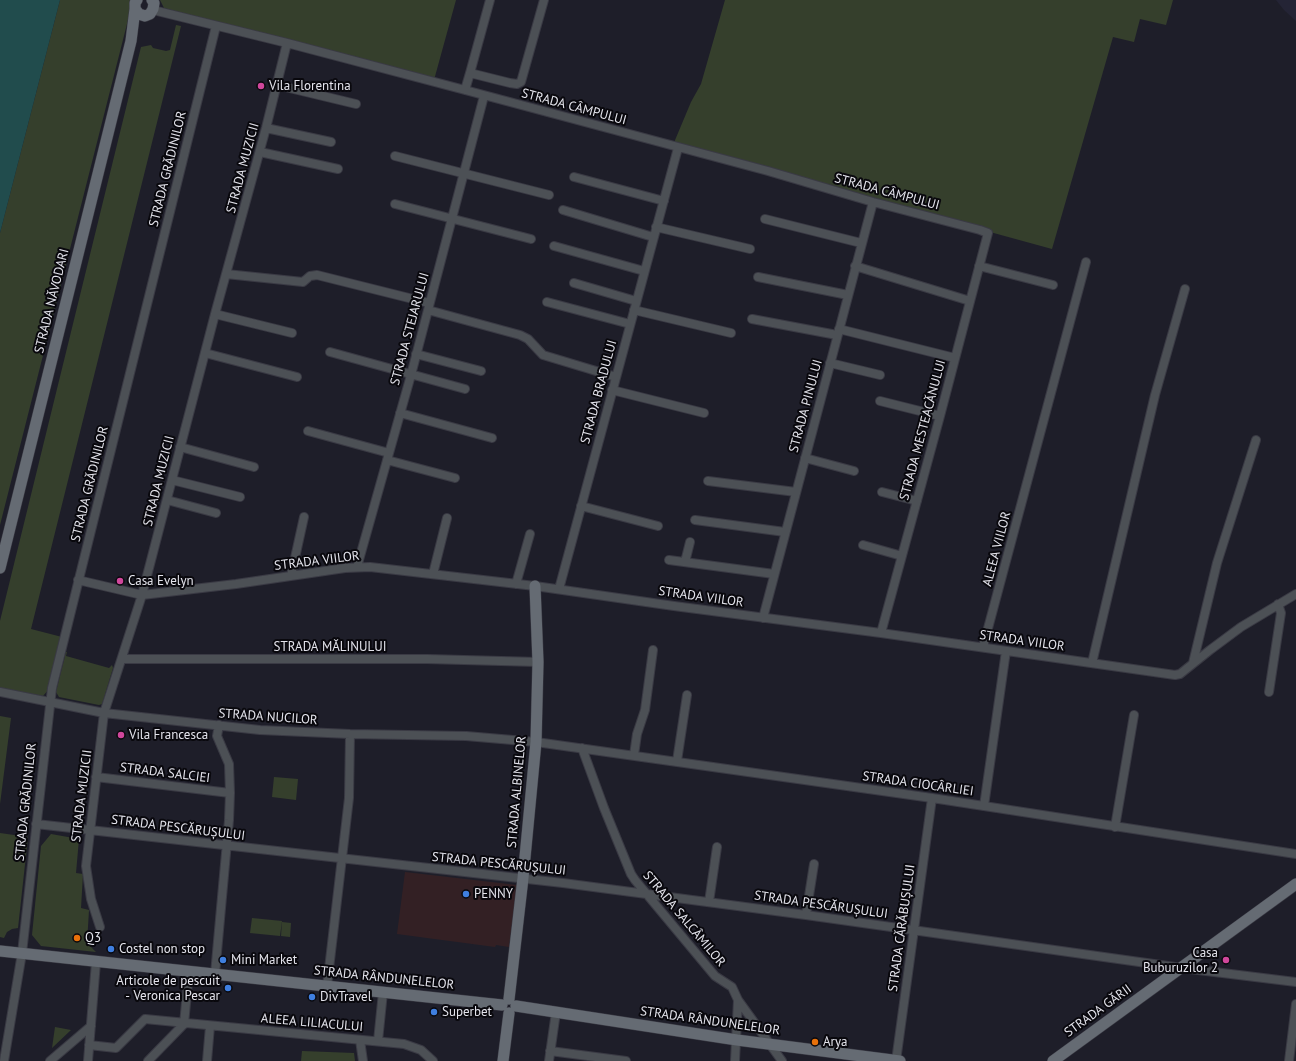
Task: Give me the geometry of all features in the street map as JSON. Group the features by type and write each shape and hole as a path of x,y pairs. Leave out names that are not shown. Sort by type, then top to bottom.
{"street":[{"path":"465,90 490,0"},
{"path":"470,73 510,83 517,84 521,82 544,0"},
{"path":"136,4 139,14 151,5"},
{"name":"STRADA NĂVODARI","path":"0,568 131,41 136,4"},
{"name":"STRADA NĂVODARI","path":"131,41 151,5"},
{"name":"STRADA CÂMPULUI","path":"151,5 216,26 287,43 768,171 873,202 988,233"},
{"name":"STRADA GRĂDINILOR","path":"4,1061 22,954 49,701 216,26"},
{"name":"STRADA MUZICII","path":"100,927 91,899 86,866 104,713 142,595 215,314 260,152 287,43"},
{"path":"277,85 356,104"},
{"name":"STRADA STEJARULUI","path":"357,567 411,375 484,96"},
{"path":"266,128 331,142"},
{"name":"STRADA BRADULUI","path":"559,589 678,148"},
{"path":"260,152 338,169"},
{"path":"395,156 549,195"},
{"path":"574,177 664,201"},
{"name":"STRADA PINULUI","path":"764,618 785,532 873,202"},
{"path":"395,204 531,239"},
{"path":"563,210 654,237"},
{"path":"765,220 861,243"},
{"path":"656,227 750,248"},
{"name":"STRADA MESTEACĂNULUI","path":"880,633 940,416 988,233"},
{"path":"554,246 644,271"},
{"name":"ALEEA VIILOR","path":"983,647 1086,262"},
{"path":"855,266 970,301"},
{"path":"979,266 1052,285"},
{"path":"226,274 303,282 310,276 317,274 520,335 528,339 543,354 553,359 616,377"},
{"path":"758,277 848,295"},
{"path":"574,283 636,301"},
{"path":"1092,663 1155,395 1185,289"},
{"path":"547,302 630,324"},
{"path":"634,310 731,333"},
{"path":"215,314 292,333"},
{"path":"752,319 838,332 955,358"},
{"path":"330,352 465,389"},
{"path":"205,353 297,377"},
{"path":"416,354 481,371"},
{"path":"830,362 880,375"},
{"path":"612,390 704,413"},
{"path":"880,401 940,416"},
{"path":"400,413 492,438"},
{"path":"308,431 455,478"},
{"path":"1193,663 1216,563 1256,440"},
{"path":"180,447 254,467"},
{"path":"805,458 854,470"},
{"path":"172,480 240,497"},
{"path":"708,481 796,492"},
{"path":"882,492 917,501"},
{"path":"167,500 216,513"},
{"path":"581,506 658,526"},
{"path":"291,576 304,517"},
{"path":"433,574 447,518"},
{"path":"695,520 785,532"},
{"path":"516,584 530,534"},
{"path":"685,562 690,542"},
{"path":"863,545 902,556"},
{"path":"669,560 774,574"},
{"name":"STRADA VIILOR","path":"78,580 142,595 236,584 357,567 370,567 559,589 1006,650 1175,675 1180,674 1241,628 1296,594"},
{"name":"STRADA ALBINELOR","path":"503,1061 536,742 538,662 536,586"},
{"path":"1269,692 1281,613 1278,604"},
{"path":"634,755 637,734 645,710 653,650"},
{"path":"984,806 1006,650"},
{"name":"STRADA MĂLINULUI","path":"122,660 427,659 538,662"},
{"name":"STRADA NUCILOR","path":"0,692 104,713 260,730 350,734 466,736 536,742"},
{"path":"677,761 687,695"},
{"path":"1115,827 1134,715"},
{"name":"STRADA SALCIEI","path":"214,974 227,846 230,793 228,764 217,736 219,725"},
{"path":"327,986 348,798 350,734"},
{"name":"STRADA CIOCÂRLIEI","path":"536,742 932,798 1296,854"},
{"name":"STRADA SALCÂMILOR","path":"582,748 604,808 631,874 715,976 732,987 738,1000"},
{"name":"STRADA SALCIEI","path":"96,777 230,793"},
{"name":"STRADA CĂRĂBUȘULUI","path":"897,1061 913,930 932,798"},
{"name":"STRADA PESCĂRUȘULUI","path":"36,824 523,878 806,915 1182,968 1296,982"},
{"path":"709,902 717,847"},
{"path":"806,915 814,864"},
{"name":"STRADA GĂRII","path":"1053,1061 1296,884"},
{"name":"STRADA RÂNDUNELELOR","path":"0,951 509,1006 737,1040 897,1061"},
{"path":"88,1061 96,962"},
{"path":"148,1061 184,1024 189,971"},
{"path":"378,1041 383,992"},
{"path":"735,1061 738,1000"},
{"path":"738,1000 782,1061"},
{"path":"1289,1061 1296,1004"},
{"path":"549,1061 556,1012"},
{"name":"ALEEA LILIACULUI","path":"89,1045 116,1048 145,1019 184,1024 404,1044 421,1050 433,1061"},
{"path":"50,1061 91,1026"},
{"path":"207,1061 210,1026"},
{"path":"360,1040 363,1061"},
{"path":"550,1050 626,1061"}],"shaded area":[{"path":"0,0 60,0 0,233"},
{"path":"60,0 131,0 129,16 0,525 0,233"},
{"path":"160,0 456,0 434,80 164,8"},
{"path":"725,0 1173,0 1166,25 1140,19 1134,42 1113,37 1052,249 673,145 691,102 701,84"},
{"path":"1276,0 1296,0 1296,21 1284,10"},
{"path":"176,25 181,26 31,629 62,637 49,689 43,696 0,688 0,621 141,47 151,45 153,48 166,51 170,50"},
{"path":"66,652 66,656 109,668 112,665 113,668 102,704 99,705 59,697 56,692"},
{"path":"0,716 11,718 0,804"},
{"path":"274,777 298,779 296,800 272,797"},
{"path":"0,833 28,837 18,928 7,932 4,938 0,937"},
{"path":"51,834 79,839 76,873 83,874 81,908 89,910 87,943 96,952 41,946 32,935 41,846"},
{"path":"405,872 517,885 509,947 496,945 495,947 397,934"},
{"path":"252,918 282,921 280,936 250,933"},
{"path":"282,922 291,923 290,937 281,936"},
{"path":"55,1027 71,1030 52,1048"},
{"path":"302,1051 354,1053 355,1061 301,1061"}],"place":[{"name":"Vila Florentina","path":"261,86"},
{"name":"Casa Evelyn","path":"120,581"},
{"name":"Vila Francesca","path":"121,735"},
{"name":"PENNY","path":"466,894"},
{"name":"Q3","path":"77,938"},
{"name":"Costel non stop","path":"111,949"},
{"name":"Mini Market","path":"223,960"},
{"name":"Casa Buburuzilor 2","path":"1226,960"},
{"name":"Articole de pescuit - Veronica Pescar","path":"228,988"},
{"name":"DivTravel","path":"312,997"},
{"name":"Superbet","path":"434,1012"},
{"name":"Arya","path":"815,1042"}]}
